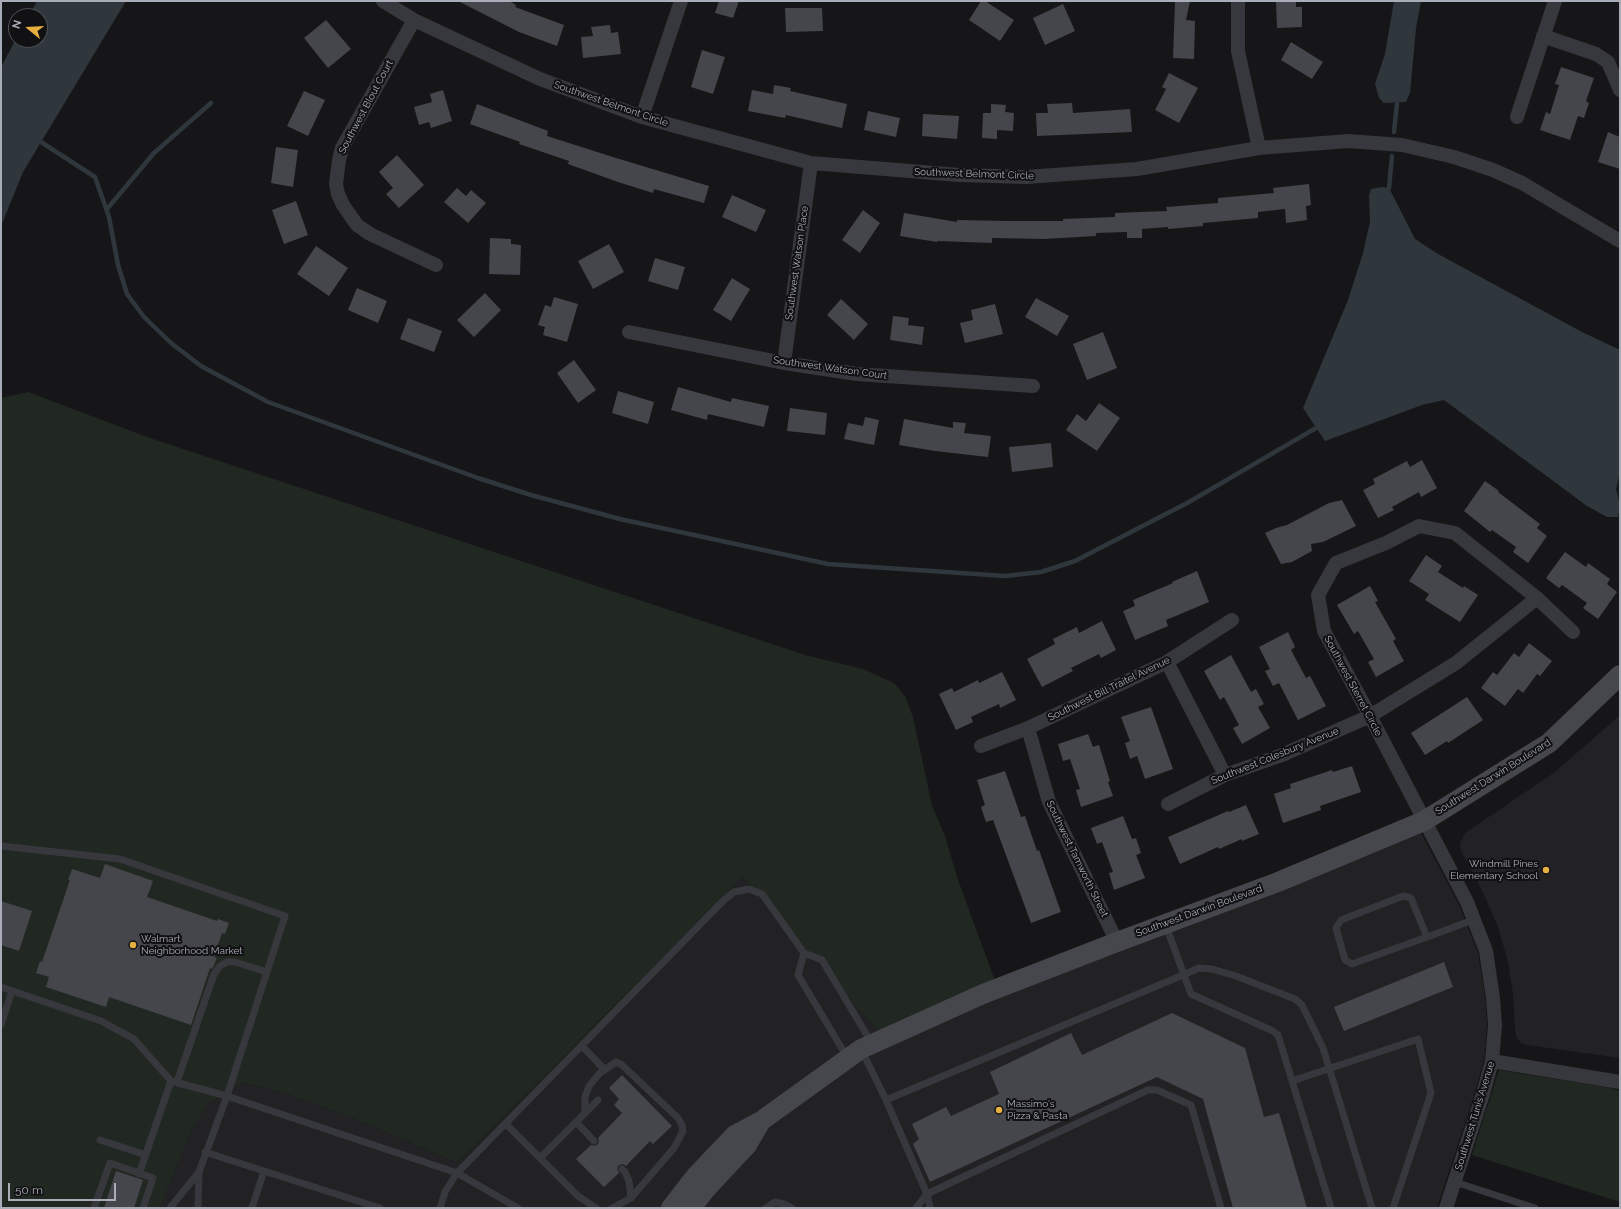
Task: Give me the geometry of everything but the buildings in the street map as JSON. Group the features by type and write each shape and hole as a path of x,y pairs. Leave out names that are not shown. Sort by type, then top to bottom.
{"street":[{"name":"Southwest Belmont Circle","path":"382,1 414,20 540,79 642,117 811,163 959,175 1026,177 1137,169 1259,148 1348,141 1402,145 1454,156 1493,170 1522,183 1620,241"},
{"path":"642,117 681,1"},
{"path":"1238,1 1238,51 1259,148"},
{"path":"1517,117 1555,1"},
{"name":"Southwest Blout Court","path":"414,20 342,148 338,160 336,184 338,194 343,205 357,225 370,234 436,265"},
{"path":"1543,36 1596,54 1608,62 1620,90"},
{"name":"Southwest Watson Place","path":"784,363 811,163"},
{"name":"Southwest Watson Court","path":"629,332 784,363 857,374 1033,386"},
{"name":"Southwest Sterret Circle","path":"1424,821 1324,631 1318,595 1336,563 1386,543 1419,526 1455,533 1538,598 1573,632"},
{"name":"Southwest Colesbury Avenue","path":"1168,804 1225,775 1282,755 1370,716 1456,663 1538,598"},
{"name":"Southwest Bill Traitel Avenue","path":"981,746 1028,728 1167,662 1232,620"},
{"path":"1167,662 1225,775"},
{"name":"Southwest Darwin Boulevard","path":"671,1208 696,1176 735,1135 761,1121 860,1051 983,994 1278,882 1424,821 1549,743 1620,675"},
{"name":"Southwest Tamworth Street","path":"1028,728 1049,802 1117,942"},
{"name":"Southwest Tunis Avenue","path":"1424,821 1467,902 1486,951 1493,998 1495,1025 1492,1061 1483,1094 1446,1208"},
{"path":"1492,1061 1620,1082"},
{"name":"Southwest Darwin Boulevard","path":"691,1208 705,1190 747,1145 761,1121"}],"lane":[{"path":"1,846 120,859 285,916 227,1096 205,1152 199,1172 198,1208"},
{"path":"440,1208 445,1192 457,1173 723,901 734,892 749,889 762,894 804,953 822,960 860,1051 886,1100 927,1194 930,1208"},
{"path":"1427,937 1410,898 1403,896 1341,920 1336,928 1345,960 1352,964 1427,937 1473,920"},
{"path":"1165,924 1191,994 1273,1031 1278,1035 1331,1208"},
{"path":"804,953 798,975 860,1051"},
{"path":"139,1174 214,974 220,966 227,962 235,962 267,972"},
{"path":"886,1100 1199,968 1212,969 1236,976 1295,999 1302,1005 1323,1048 1372,1208"},
{"path":"1,987 101,1021 134,1038 174,1082 227,1096 457,1173 518,1208"},
{"path":"1,1025 12,991"},
{"path":"1292,1081 1418,1040 1431,1093 1393,1208"},
{"path":"582,1046 604,1069"},
{"path":"584,1113 589,1086 604,1069 616,1062 622,1065 678,1118 682,1125 683,1131 674,1148 631,1198 612,1208"},
{"path":"916,1208 927,1194 1148,1090 1157,1090 1191,1105 1221,1208"},
{"path":"540,1158 598,1100"},
{"path":"576,1122 594,1141"},
{"path":"506,1124 578,1196 596,1208"},
{"path":"100,1140 146,1155"},
{"path":"205,1152 380,1208"},
{"path":"94,1208 110,1162 153,1178 143,1208"},
{"path":"622,1169 629,1181 631,1198"},
{"path":"252,1208 264,1171"},
{"path":"170,1208 199,1172"},
{"path":"1455,1182 1535,1208"},
{"path":"766,1208 775,1202 792,1208"}],"shaded area":[{"path":"37,1 126,1 23,172 1,226 1,67 11,48 48,48 48,8 33,8"},
{"path":"1394,1 1421,1 1416,28 1410,93 1406,102 1384,103 1379,98 1375,84 1385,54"},
{"path":"1382,187 1389,188 1415,239 1438,254 1582,332 1620,350 1620,473 1616,489 1620,506 1618,517 1607,517 1587,506 1444,400 1422,405 1325,441 1303,408 1348,300 1363,253 1370,222 1369,195 1371,189"},
{"path":"28,392 147,437 805,655 863,669 894,683 905,696 913,717 932,806 945,836 957,877 995,981 879,1032 743,877 457,1163 360,1121 282,1092 244,1083 209,1103 191,1131 160,1208 1,1208 1,398"},
{"name":"Windmill Pines Elementary School","path":"1620,715 1620,1058 1527,1045 1520,1042 1516,1036 1513,994 1508,962 1498,927 1482,890 1461,851 1460,844 1465,833 1555,772"},
{"path":"1420,831 1459,905 1478,953 1485,998 1487,1024 1484,1060 1437,1208 701,1208 767,1127 866,1055 987,1001"},
{"path":"743,877 879,1032 760,1112 757,1111 755,1115 689,1171 660,1208 160,1208 191,1131 209,1103 244,1083 282,1092 360,1121 457,1163"},
{"path":"1499,1070 1611,1088 1620,1091 1620,1202 1472,1155"}],"waterway":[{"path":"107,209 154,153 211,103"},
{"path":"1394,132 1397,103"},
{"path":"41,142 95,177 109,217 118,265 127,294 144,317 171,343 201,366 268,402 478,478 531,495 620,519 828,564 1005,576 1041,572 1075,561 1189,502 1316,428"},
{"path":"1389,188 1392,156"}],"place":[{"name":"Windmill Pines Elementary School","path":"1546,870"},
{"name":"Walmart Neighborhood Market","path":"133,945"},
{"name":"Massimo's Pizza & Pasta","path":"999,1110"}]}
